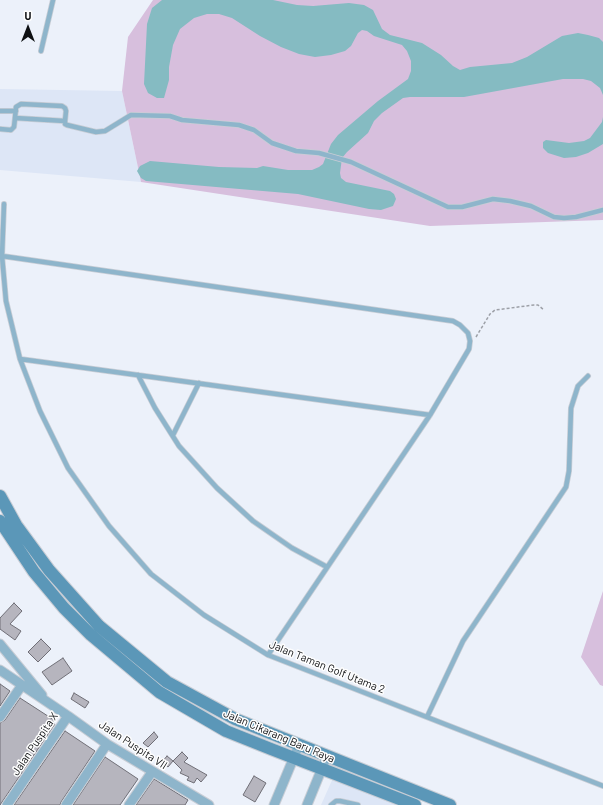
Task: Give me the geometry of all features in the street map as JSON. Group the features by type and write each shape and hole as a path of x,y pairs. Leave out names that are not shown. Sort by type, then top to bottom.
{"main road":[{"name":"Jalan Cikarang Baru Raya","path":"0,496 16,525 49,570 99,626 167,682 235,719 450,805"},
{"name":"Jalan Cikarang Baru Raya","path":"0,521 34,572 64,608 91,635 159,692 226,731 415,805"},
{"path":"271,749 277,745 279,737"}],"street":[{"name":"Jalan Puspita VII","path":"0,644 47,701"},
{"name":"Jalan Puspita VII","path":"0,670 22,686 47,701 107,744 199,803 209,805"},
{"path":"0,717 22,686"},
{"name":"Jalan Puspita X","path":"7,805 68,716"},
{"path":"66,805 107,744"},
{"path":"274,805 299,745"},
{"path":"307,805 327,756"},
{"path":"129,805 152,772"}],"lane":[{"path":"41,51 53,0"},
{"path":"0,130 11,130 14,128 16,107 21,104 62,106 66,111 65,124 67,126 96,132 105,131 131,115 170,116 182,120 239,125 254,130 272,143 296,151 319,153 352,162 448,207 462,207 493,199 510,200 530,206 554,217 576,217 603,210"},
{"path":"0,111 16,111"},
{"path":"15,118 65,121"},
{"name":"Jalan Taman Golf Utama 2","path":"4,204 2,256 6,301 20,359 40,411 68,468 109,526 151,574 204,615 268,655 603,786"},
{"path":"2,256 453,321 460,325 468,333 470,342 469,350 430,416 268,655"},
{"path":"20,359 430,416"},
{"path":"138,375 155,408 180,446 217,488 253,521 292,548 327,567"},
{"path":"427,717 464,641 566,487 568,478 573,397 578,386 588,376"},
{"path":"173,435 199,383"},
{"path":"331,805 336,801 358,805"}],"path":[{"path":"469,350 490,314 495,310 534,305 538,305 544,310"}],"shaded area":[{"path":"153,0 603,0 603,220 430,226 141,182 122,91 128,37"},
{"path":"0,89 122,91 141,182 0,170"},
{"path":"603,591 603,686 600,685 581,657"},
{"path":"333,778 399,805 321,805"}],"water":[{"path":"162,0 273,0 297,5 313,6 349,3 364,5 373,10 382,29 390,35 422,43 441,55 460,70 470,67 512,63 527,57 562,36 578,33 588,35 599,38 603,42 603,95 600,88 591,81 583,79 563,79 464,97 403,98 382,113 374,121 368,133 342,158 340,173 341,178 346,182 390,191 394,194 396,199 393,206 381,210 369,209 298,194 146,181 141,178 137,171 140,166 150,161 219,167 257,168 263,166 288,170 312,170 323,164 331,144 338,135 378,101 408,79 411,71 411,61 407,51 402,45 374,36 367,31 362,30 358,33 351,46 345,51 315,57 299,54 281,47 260,36 232,18 219,14 207,14 194,18 180,29 173,45 169,67 169,80 164,98 157,98 148,93 144,84 147,24 152,8"},
{"path":"603,117 603,144 588,153 576,157 564,158 548,153 543,148 543,142 546,140 569,143 584,141 590,138 602,122"}],"building":[{"path":"14,603 22,611 10,624 21,631 15,640 0,629 0,618"},
{"path":"41,639 51,649 38,662 28,652"},
{"path":"63,658 72,671 52,685 42,672"},
{"path":"0,684 10,691 0,706"},
{"path":"74,693 89,702 85,708 71,699"},
{"path":"20,698 54,720 52,723 55,724 0,805 0,723 5,720"},
{"path":"65,731 95,751 60,805 14,805"},
{"path":"154,732 158,737 148,747 143,743"},
{"path":"182,752 188,758 184,762 207,775 201,782 197,778 194,783 187,780 189,777 180,773 182,770 173,761"},
{"path":"167,756 173,761 168,767 162,762"},
{"path":"105,757 138,779 120,805 73,805"},
{"path":"254,776 266,783 255,802 243,795"},
{"path":"154,779 188,800 185,805 136,805"}]}
